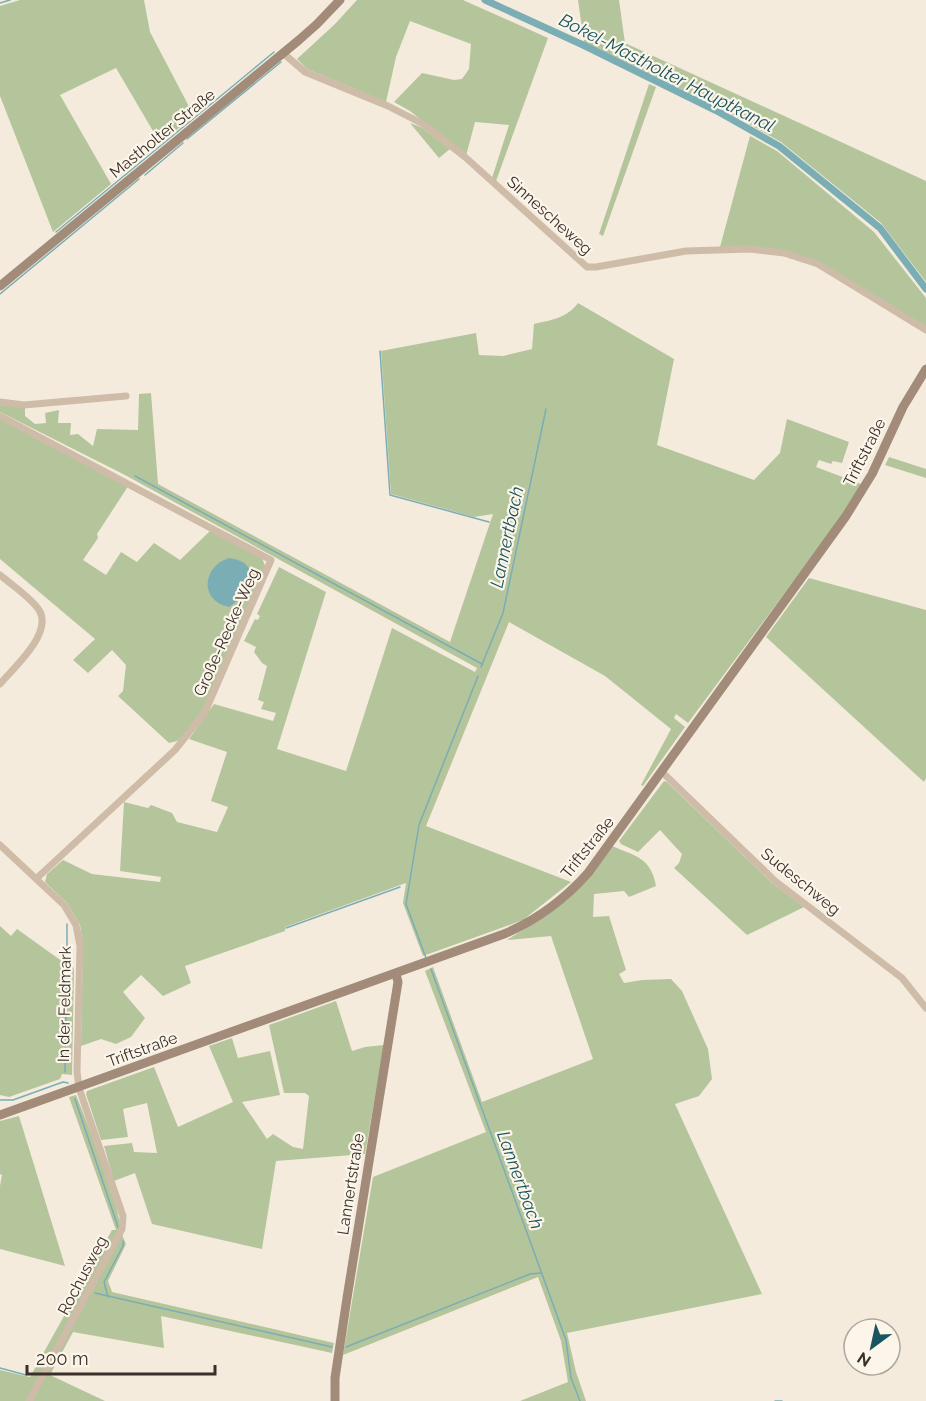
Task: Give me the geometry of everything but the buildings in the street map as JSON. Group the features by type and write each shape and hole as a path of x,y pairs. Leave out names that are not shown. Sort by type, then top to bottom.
{"street":[{"name":"Mastholter Straße","path":"0,286 283,53 317,24 339,0"},
{"name":"Sinnescheweg","path":"283,53 305,72 388,106 423,124 465,157 587,267 686,251 750,249 784,253 818,264 926,330"},
{"name":"Triftstraße","path":"0,1116 504,934 549,910 588,873 846,516 872,474 903,407 926,369"},
{"path":"0,402 24,405 126,396"},
{"name":"Große-Recke-Weg","path":"0,416 271,560 205,712 196,725 175,750 37,878"},
{"path":"0,575 38,607 44,622 40,636 0,684"},
{"name":"Sudeschweg","path":"662,772 775,881 902,978 926,1008"},
{"name":"In der Feldmark","path":"0,844 64,905 76,925 80,946 77,1072 79,1088"},
{"name":"Lannertstraße","path":"335,1401 335,1378 398,982 396,974"},
{"name":"Rochusweg","path":"29,1401 122,1229 123,1216 79,1088"}],"green space":[{"path":"20,0 144,0 150,32 194,116 160,143 116,68 60,95 111,184 53,232 0,96 0,6"},
{"path":"357,0 463,0 548,38 496,181 492,178 509,125 475,122 466,156 410,111 394,102 422,73 454,80 462,79 469,69 471,44 410,21 396,57 386,102 307,69 297,59"},
{"path":"578,0 619,0 625,43 926,181 926,282 881,223 781,142 718,107 584,42"},
{"path":"649,84 656,87 603,236 599,234"},
{"path":"410,123 421,127 450,149 439,158"},
{"path":"750,136 777,151 874,232 926,298 926,328 837,273 784,251 720,247"},
{"path":"578,303 674,359 657,445 754,480 780,453 787,419 849,442 842,463 833,461 831,464 819,460 816,467 861,484 844,513 688,723 676,714 674,718 685,727 643,786 641,785 671,729 605,676 509,622 426,826 571,882 523,920 423,956 403,903 406,883 285,927 285,931 185,966 191,983 163,996 141,975 123,992 145,1018 131,1037 116,1044 101,1039 81,1046 83,946 80,925 67,903 45,882 47,874 63,860 92,874 160,882 161,877 120,871 124,802 148,808 151,805 172,813 177,822 217,832 228,807 211,801 227,752 189,739 214,704 273,721 276,713 261,709 264,702 258,700 267,666 254,652 256,647 244,641 255,619 258,620 260,616 257,614 279,567 326,592 277,749 346,771 392,628 475,672 477,668 125,475 0,412 0,405 25,407 25,416 35,424 46,423 45,413 59,410 58,423 71,423 70,435 78,434 93,446 97,429 138,430 139,394 151,393 158,484 450,642 493,514 474,517 391,494 381,351 476,333 479,355 503,356 532,349 534,324 564,315"},
{"path":"0,419 127,485 97,534 98,538 83,560 106,575 121,552 137,562 154,543 180,560 211,530 262,558 266,568 203,709 177,741 169,743 118,696 123,691 126,665 112,650 88,673 73,660 95,639 0,559"},
{"path":"889,457 926,469 926,478 885,465"},
{"path":"809,578 926,610 926,778 924,782 766,637"},
{"path":"664,781 772,883 804,907 747,935 674,868 679,863 682,854 660,830 638,852 621,844 619,841"},
{"path":"612,846 635,855 646,863 654,876 656,886 629,897 624,891 594,894 593,917 609,916 626,970 619,974 624,983 671,979 682,991 708,1049 712,1079 699,1096 675,1104 762,1294 567,1333 576,1372 586,1401 520,1401 568,1382 561,1341 538,1277 343,1355 373,1177 486,1132 425,971 433,967 482,1102 593,1059 551,936 507,940 550,913"},
{"path":"0,926 11,936 17,929 73,967 74,971 72,1075 62,1074 60,1079 9,1097 0,1095"},
{"path":"336,1001 352,1051 384,1045 365,1154 276,1161 262,1249 152,1224 135,1173 114,1181 104,1146 132,1143 134,1152 157,1153 147,1103 123,1109 128,1137 101,1140 87,1091 154,1067 178,1127 233,1102 209,1046 232,1038 238,1058 270,1051 280,1095 242,1102 267,1139 273,1134 293,1147 303,1149 309,1096 305,1093 284,1093 269,1025"},
{"path":"76,1095 117,1208 126,1244 108,1281 112,1292 334,1343 332,1353 161,1316 164,1348 73,1332 50,1375 105,1401 0,1401 0,1370 30,1377 112,1230 116,1230 69,1097"},
{"path":"19,1116 65,1266 0,1249 2,1175 0,1174 0,1121"}],"water":[{"path":"229,558 247,566 250,580 243,595 229,607 212,598 208,583 209,575 214,568"}],"waterway":[{"path":"0,3 10,0"},
{"name":"Bokel-Mastholter Hauptkanal","path":"485,0 717,111 779,146 880,228 926,289"},
{"path":"56,232 274,52"},
{"path":"187,139 281,62"},
{"path":"145,175 183,143"},
{"path":"0,294 139,179"},
{"path":"380,351 390,495 489,522"},
{"name":"Lannertbach","path":"481,667 503,613 546,409"},
{"path":"135,476 482,664"},
{"name":"Lannertbach","path":"426,958 406,904 419,825 478,676"},
{"path":"286,928 400,887"},
{"path":"67,924 67,953"},
{"path":"65,1072 67,961"},
{"name":"Lannertbach","path":"431,969 566,1340 571,1378 580,1401"},
{"path":"0,1100 13,1100 63,1082 68,1083"},
{"path":"75,1099 118,1227"},
{"path":"108,1297 104,1282 123,1246 123,1241"},
{"path":"346,1347 530,1274 541,1273"},
{"path":"95,1293 332,1347"},
{"path":"0,1368 26,1375"},
{"path":"775,1401 782,1401"}]}
